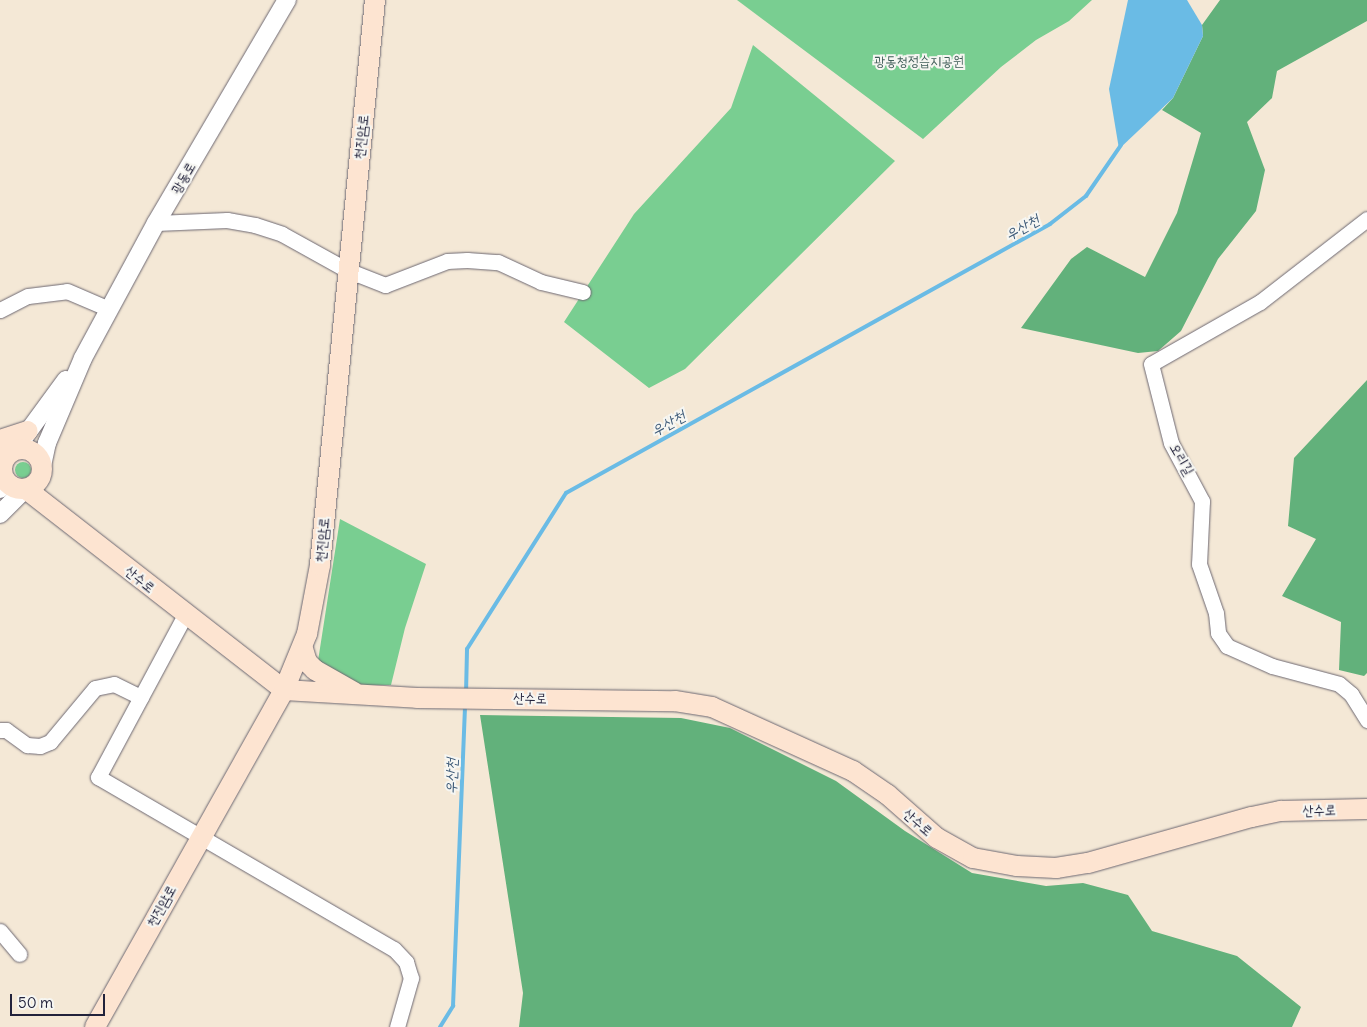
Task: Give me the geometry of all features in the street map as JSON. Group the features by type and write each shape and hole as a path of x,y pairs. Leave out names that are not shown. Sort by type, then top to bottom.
{"main road":[{"name":"천진암로","path":"95,1027 199,837 284,690 303,649 320,566 347,270 375,0"},
{"path":"3,462 28,432"},
{"path":"3,462 32,452 42,469 58,513"},
{"path":"3,462 11,486 25,489 37,484 42,469"},
{"name":"산수로","path":"25,489 58,513 186,616 284,690"},
{"path":"303,649 307,662 315,670 360,696"},
{"path":"284,690 360,696"},
{"name":"산수로","path":"360,696 675,701 712,707 852,771 888,795 937,838 973,858 1017,866 1056,868 1088,862 1252,816 1281,811 1367,809"}],"street":[{"name":"광동로","path":"83,358 156,223 287,0"},
{"name":"오리길","path":"1367,219 1260,302 1151,364 1171,443 1202,501 1199,564 1216,613 1218,633 1227,646 1272,666 1340,684 1351,694 1367,720"},
{"path":"156,223 227,220 255,225 282,234 347,270 385,284 447,261 498,262 541,282 584,292"},
{"path":"0,310 28,296 67,291 109,309"},
{"path":"28,432 83,358"},
{"path":"42,469 47,443 83,358"},
{"path":"0,514 25,489"},
{"path":"186,616 98,777 394,949 406,962 411,978 397,1027"},
{"path":"0,730 6,730 27,745 40,746 50,742 95,688 107,683 114,684 142,697"},
{"path":"0,931 19,954"}],"green space":[{"name":"광동청정습지공원","path":"737,0 1092,0 1069,21 1036,40 1001,67 923,139"},
{"path":"1220,0 1367,0 1367,21 1277,71 1272,98 1247,122 1265,170 1256,211 1218,259 1181,331 1158,351 1138,353 1021,328 1071,259 1087,247 1145,277 1177,213 1201,133 1162,110 1173,98 1203,36 1202,25"},
{"path":"753,45 895,161 685,369 649,388 564,322 634,214 731,108"},
{"path":"1367,380 1367,673 1364,676 1339,670 1341,622 1282,596 1316,539 1288,526 1294,458"},
{"path":"23,462 29,464 31,470 29,476 23,478 17,476 15,470 17,464"},
{"path":"340,519 426,564 405,628 391,685 359,685 318,661"},
{"path":"480,715 681,718 730,728 836,781 905,831 972,873 1046,886 1083,883 1128,895 1152,931 1237,956 1301,1007 1292,1027 519,1027 523,993"}],"water":[{"path":"1128,0 1187,0 1202,25 1203,36 1173,98 1119,149 1109,89"}],"waterway":[{"name":"우산천","path":"466,694 467,649 566,493 1050,224 1086,196 1121,145"},
{"name":"우산천","path":"440,1027 453,1006 465,706"}]}
